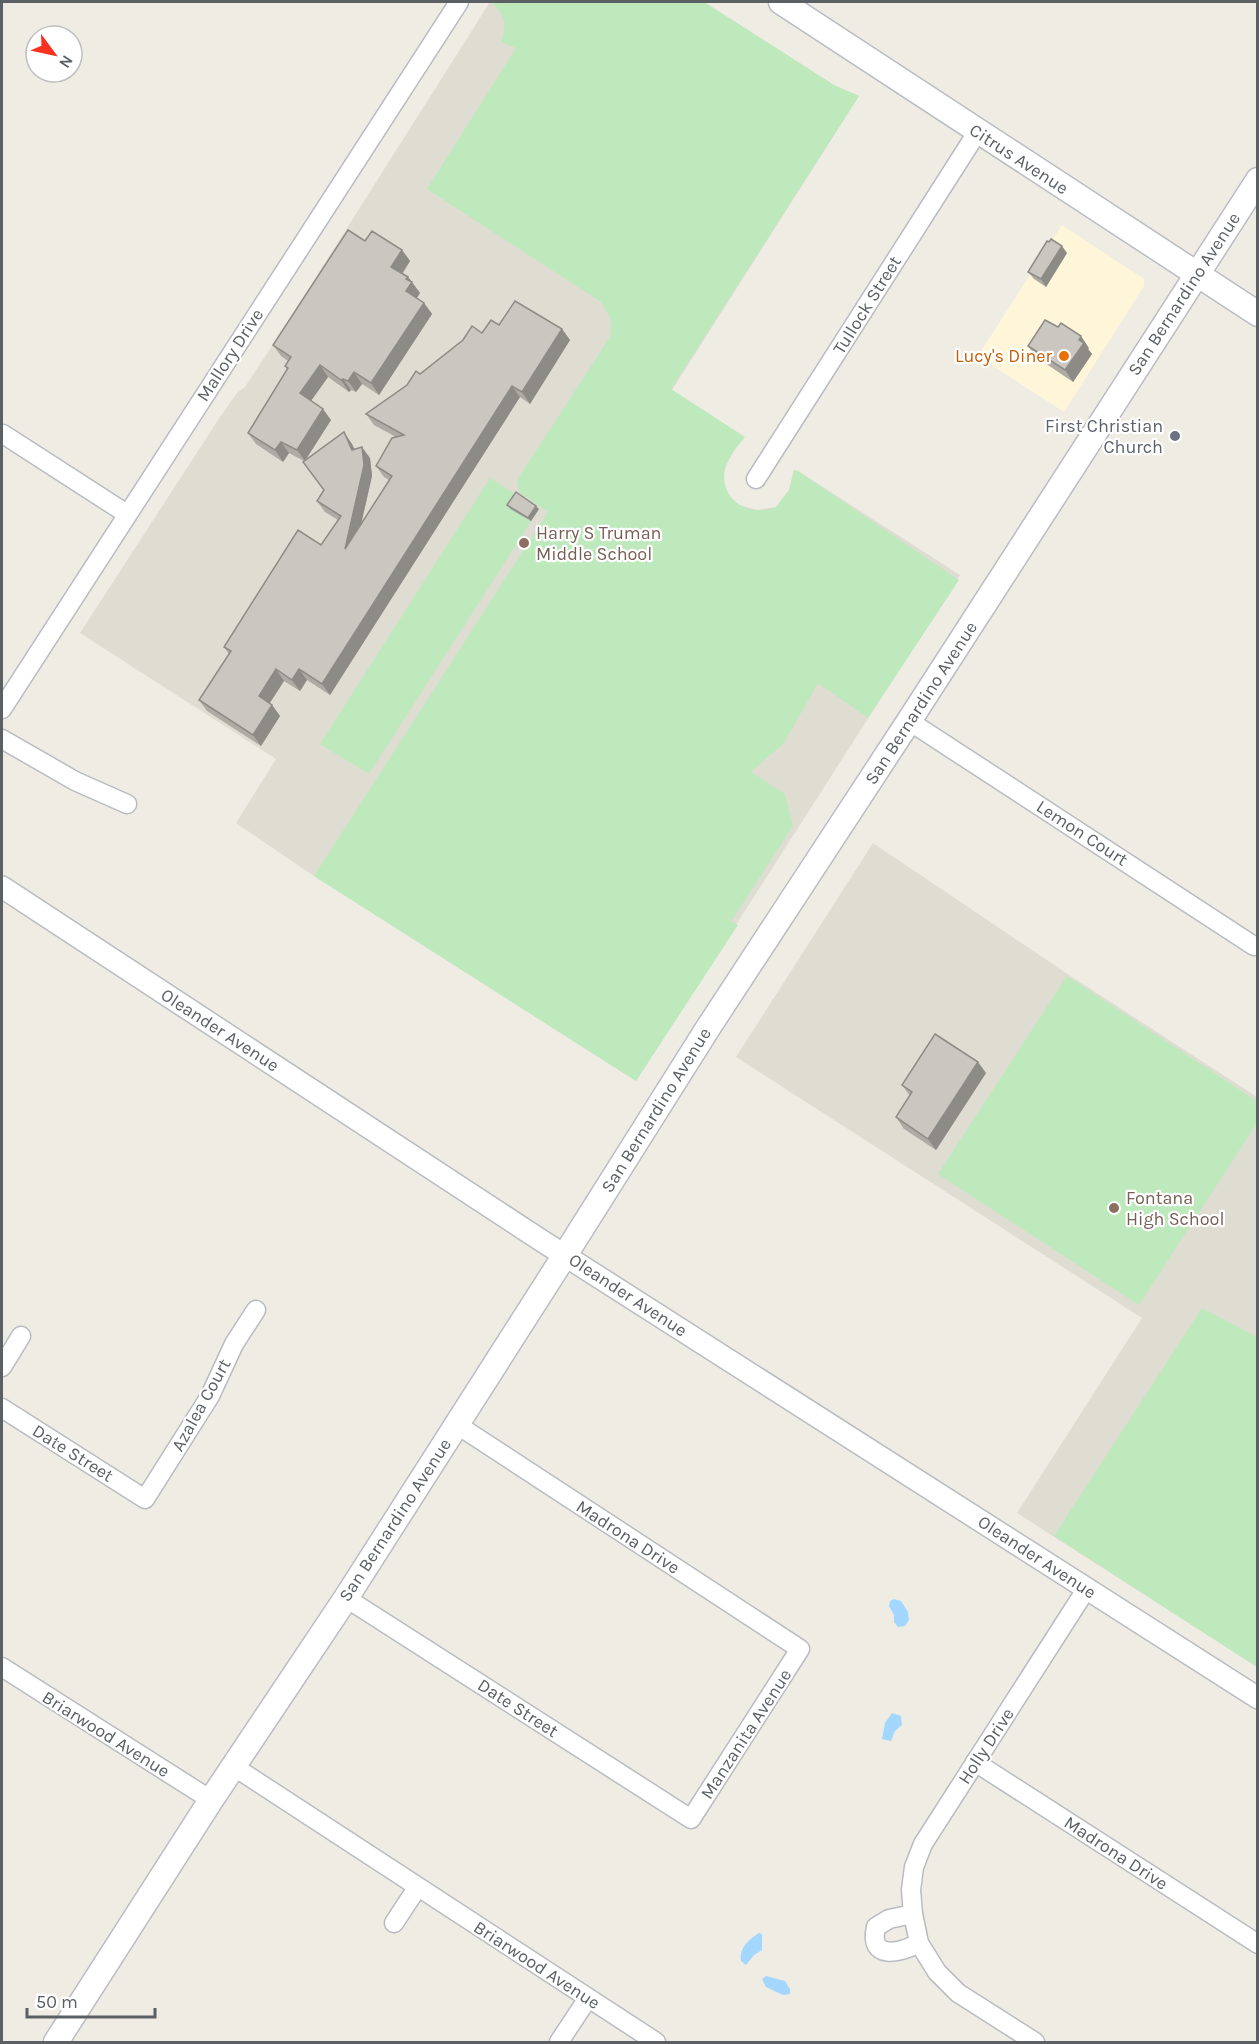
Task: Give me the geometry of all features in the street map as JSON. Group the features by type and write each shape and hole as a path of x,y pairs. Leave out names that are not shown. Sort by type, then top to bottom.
{"main road":[{"name":"Citrus Avenue","path":"781,2 1257,314"},
{"name":"San Bernardino Avenue","path":"56,2043 233,1766 346,1598 701,1037 909,721 1257,180"}],"street":[{"name":"Mallory Drive","path":"2,709 459,2"},
{"name":"Tullock Street","path":"756,479 978,131"},
{"path":"3,434 127,514"},
{"name":"Lemon Court","path":"909,721 1254,946"},
{"path":"2,739 75,781 127,804"},
{"name":"Oleander Avenue","path":"2,887 565,1255 1257,1698"},
{"name":"Azalea Court","path":"145,1499 210,1395 234,1344 256,1310"},
{"path":"2,1367 21,1336"},
{"name":"Date Street","path":"2,1408 145,1499"},
{"name":"Madrona Drive","path":"456,1425 800,1649"},
{"name":"Holly Drive","path":"1035,2043 958,1993 937,1972 919,1943 911,1890 914,1867 923,1844 1087,1588"},
{"name":"Date Street","path":"346,1598 691,1819"},
{"name":"Manzanita Avenue","path":"691,1819 800,1649"},
{"name":"Briarwood Avenue","path":"2,1667 211,1800"},
{"name":"Madrona Drive","path":"975,1762 1257,1944"},
{"name":"Briarwood Avenue","path":"233,1766 656,2043"},
{"path":"394,1923 417,1888"},
{"path":"913,1914 890,1919 876,1927 873,1936 877,1945 885,1952 904,1951 919,1943"},
{"path":"559,2043 588,1998"}],"shaded area":[{"name":"Harry S Truman Middle School","path":"490,2 704,2 834,85 859,96 672,390 733,452 724,470 724,483 728,494 736,504 757,510 776,507 789,490 794,470 798,471 960,575 636,1081 314,876 236,823 276,759 80,633 220,417 237,393 245,387 278,337"},
{"path":"1062,225 1144,279 1144,286 1064,412 978,356"},
{"name":"Fontana High School","path":"873,843 1069,975 1257,1097 1257,1667 1017,1513 1142,1318 736,1057"}],"green space":[{"name":"Harry S Truman Middle School","path":"491,2 704,2 834,85 859,96 671,389 745,437 726,465 724,477 727,491 743,507 758,510 776,507 789,490 794,470 798,471 959,580 868,718 818,683 784,743 751,772 785,794 793,826 732,920 720,914 738,925 636,1081 314,876 548,512 519,492 517,480 610,337 611,319 601,302 427,189 516,48 501,42 504,20 500,11"},
{"path":"490,478 539,509 369,774 320,744"},
{"path":"1067,976 1257,1101 1257,1123 1139,1305 938,1174"},
{"path":"1202,1308 1257,1337 1257,1667 1054,1536"}],"water":[{"path":"894,1599 901,1601 908,1612 909,1620 905,1626 898,1627 894,1622 894,1615 889,1606 890,1601"},
{"path":"892,1713 901,1716 902,1725 895,1731 891,1741 882,1739 885,1723"},
{"path":"759,1933 762,1934 762,1950 754,1955 746,1965 741,1961 743,1948"},
{"path":"766,1976 785,1981 790,1994 783,1995 766,1987 762,1979"}],"building":[{"path":"348,230 365,241 372,231 402,250 391,267 408,277 406,279 412,282 406,291 424,303 371,383 354,372 348,381 341,380 320,365 300,393 323,409 297,450 281,442 275,450 248,433 288,368 285,366 291,357 273,345"},
{"path":"1051,239 1062,246 1041,279 1028,272 1047,241"},
{"path":"515,301 562,329 522,392 512,386 322,684 299,669 292,680 276,669 259,696 272,705 253,735 199,700 231,651 224,647 298,530 321,545 341,516 317,501 324,490 303,462 344,432 352,450 362,447 364,465 345,549 392,476 376,466 392,438 404,435 366,414 407,385 416,371 420,374 463,340 472,326 482,333 491,320 499,325"},
{"path":"1045,320 1058,327 1061,323 1081,336 1079,340 1084,343 1065,370 1028,346"},
{"path":"516,492 536,506 528,518 507,505"},
{"path":"935,1034 978,1062 928,1139 896,1117 912,1092 902,1085"}],"place":[{"name":"Lucy's Diner","path":"1064,356"},
{"name":"First Christian Church","path":"1175,436"},
{"name":"Harry S Truman Middle School","path":"524,543"},
{"name":"Fontana High School","path":"1114,1208"}]}
